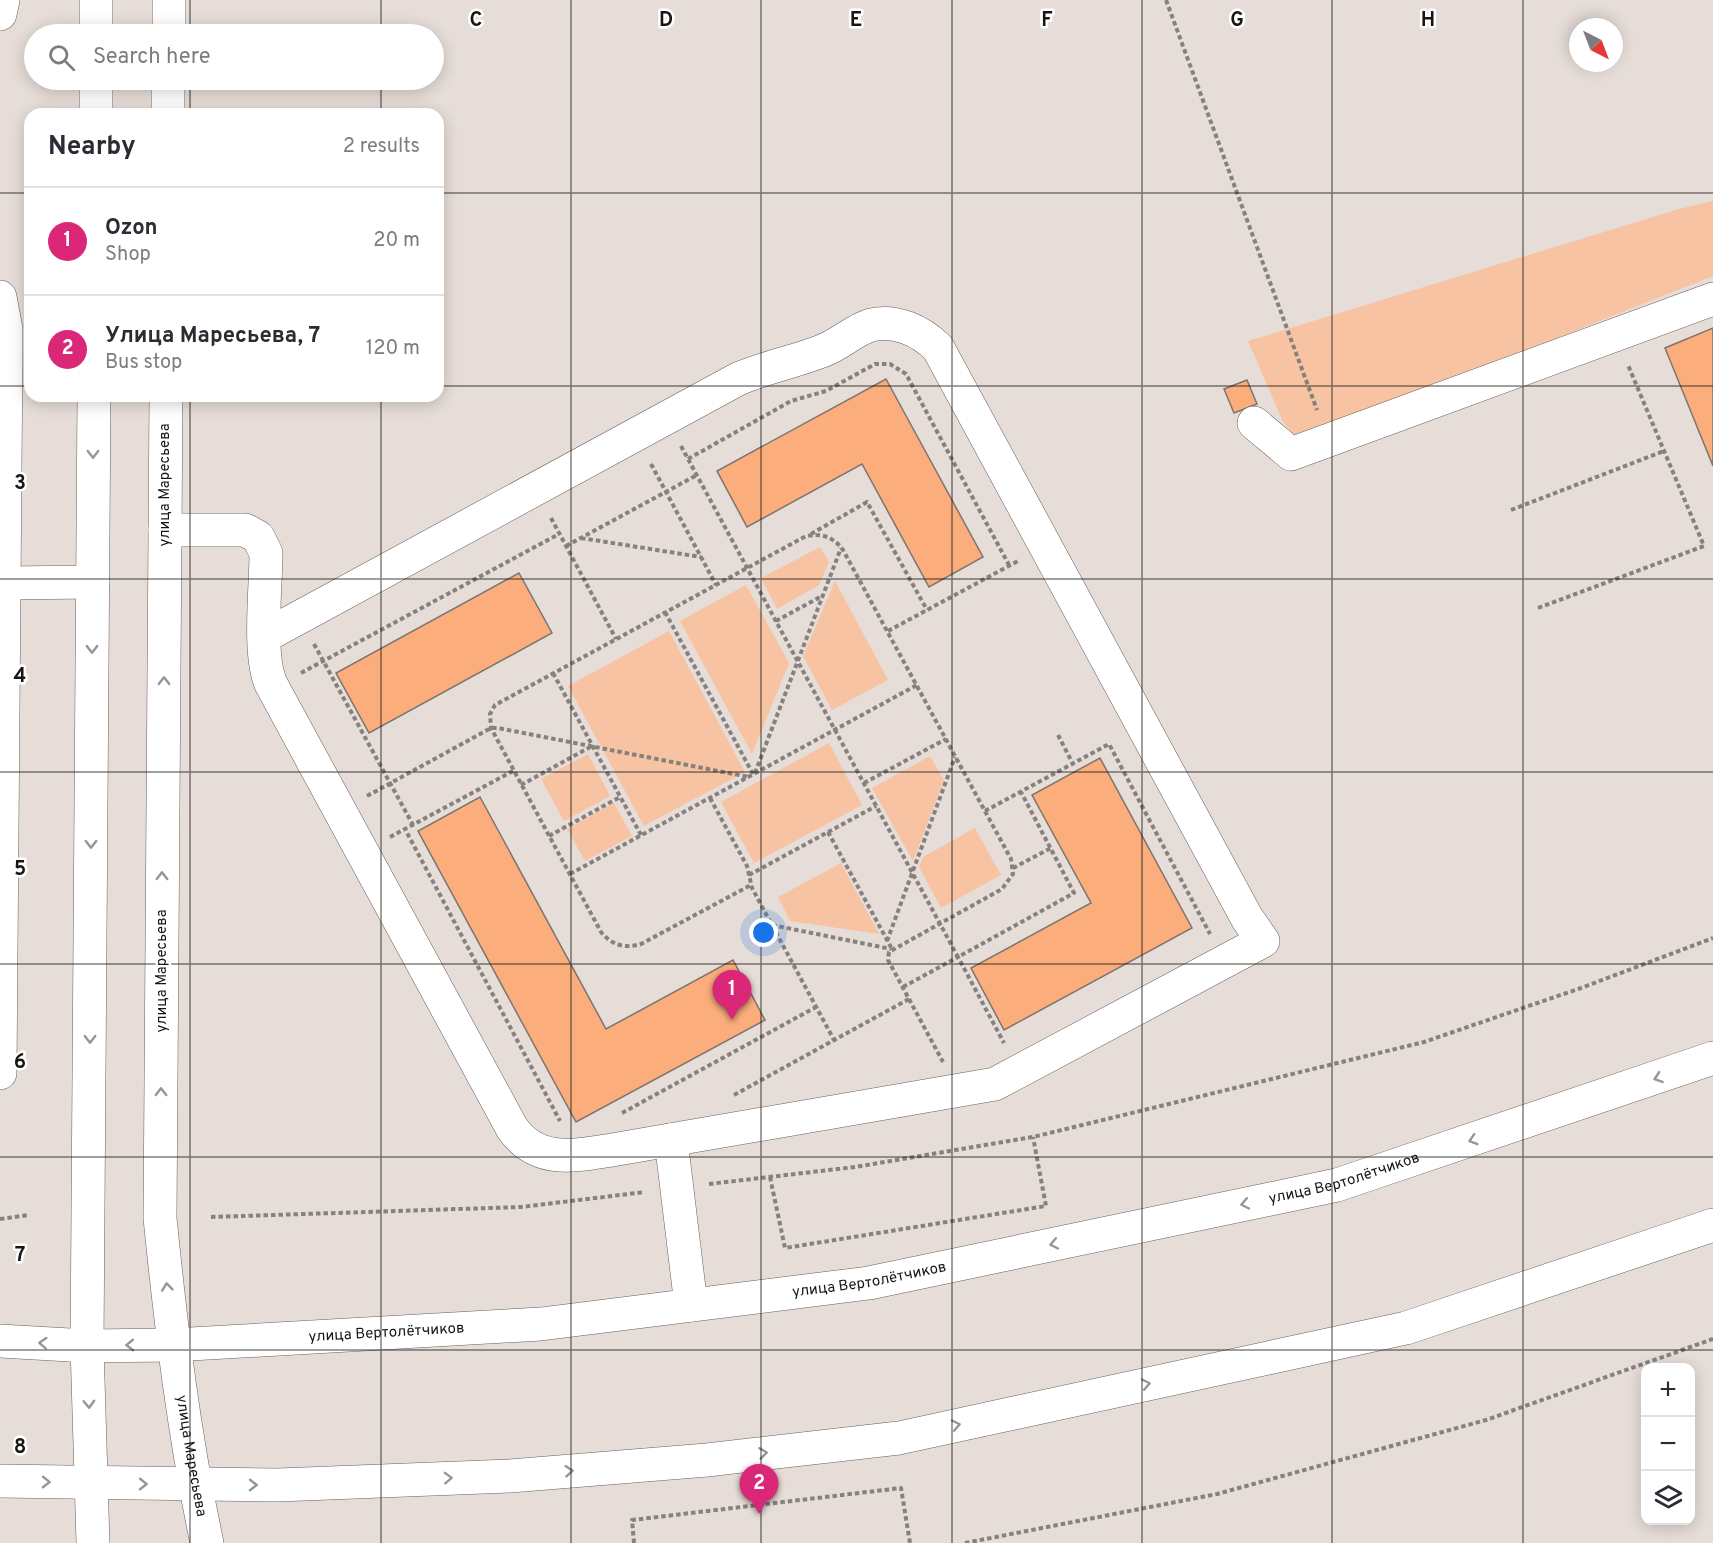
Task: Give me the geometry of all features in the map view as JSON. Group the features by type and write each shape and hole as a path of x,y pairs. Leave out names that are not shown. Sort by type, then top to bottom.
{"street":[{"path":"0,14 3,0"},
{"path":"96,0 96,24"},
{"path":"169,0 169,24"},
{"path":"96,90 96,108"},
{"path":"168,90 168,108"},
{"path":"0,297 6,329 0,1072"},
{"path":"1254,423 1291,454 1713,299"},
{"path":"165,530 245,530 258,537 266,553 265,636 266,666 274,688 519,1138 535,1150 557,1156 671,1140 995,1084 1018,1074 1263,941 1247,918 938,348 912,329 896,324 871,325 822,351 777,364 738,379 265,636"},
{"path":"93,1543 87,1346 94,402"},
{"name":"улица Маресьева","path":"166,402 160,1218 173,1345 194,1485 207,1543"},
{"path":"5,583 93,582"},
{"name":"улица Вертолётчиков","path":"0,1341 87,1346 173,1345 541,1324 869,1283 1337,1185 1713,1058"},
{"path":"671,1140 691,1305"},
{"path":"0,1481 278,1485 510,1476 707,1460 899,1438 1406,1328 1713,1225"}],"path":[{"path":"1166,0 1328,440"},
{"path":"1538,608 1704,546 1627,363 1617,367"},
{"path":"688,459 791,401 826,391 874,364 890,364 906,374 1009,566"},
{"path":"666,419 1004,1044"},
{"path":"636,435 716,585"},
{"path":"1511,510 1664,451"},
{"path":"566,546 697,475"},
{"path":"535,490 616,639"},
{"path":"751,885 641,944 625,947 608,940 601,932 513,771 491,728 489,714 495,705 867,502 927,610"},
{"path":"274,688 559,534"},
{"path":"806,536 826,536 842,547 985,811 1013,868 1010,881 1002,889 892,949 888,954 888,960 959,1091"},
{"path":"580,538 702,558"},
{"path":"888,631 1045,546"},
{"path":"752,775 842,547"},
{"path":"776,621 823,596"},
{"path":"665,612 752,775"},
{"path":"300,617 413,825"},
{"path":"553,673 641,835"},
{"path":"570,874 917,685"},
{"path":"340,811 491,728 752,775"},
{"path":"1058,735 1073,764"},
{"path":"864,783 946,739"},
{"path":"985,811 1109,744 1210,934 1200,940"},
{"path":"521,785 593,746"},
{"path":"887,941 956,757"},
{"path":"513,771 405,829 563,1128"},
{"path":"903,987 1074,892 1021,792"},
{"path":"549,836 620,797"},
{"path":"710,798 747,866 751,885 771,925 834,1040"},
{"path":"749,875 876,806"},
{"path":"828,832 892,949"},
{"path":"1013,868 1050,848"},
{"path":"771,925 892,949"},
{"path":"714,1133 721,1113 732,1096 909,999"},
{"path":"614,1118 816,1007"},
{"path":"995,1049 1014,1038"},
{"path":"770,1177 785,1248 1046,1206 1033,1137"},
{"path":"0,1219 28,1215"},
{"path":"965,1543 1217,1494 1486,1420 1713,1339"},
{"path":"634,1543 632,1520 901,1488 910,1543"}],"shaded area":[{"path":"1713,201 1713,276 1312,435 1293,434 1283,422 1248,341 1679,209"},
{"path":"820,547 829,562 819,585 777,609 761,578"},
{"path":"835,581 888,680 832,710 803,656"},
{"path":"746,585 789,663 752,754 680,621"},
{"path":"669,631 745,772 644,826 568,686"},
{"path":"829,743 862,805 754,863 721,802"},
{"path":"588,754 610,796 564,821 541,779"},
{"path":"930,756 944,780 913,861 872,788"},
{"path":"614,803 632,836 585,861 567,829"},
{"path":"975,828 1001,875 941,908 919,867 923,857"},
{"path":"841,863 879,934 790,921 778,897"}],"building":[{"path":"1713,328 1713,466 1665,348"},
{"path":"886,379 983,557 929,587 862,464 747,527 717,471"},
{"path":"1247,380 1257,404 1234,413 1224,389"},
{"path":"519,573 552,633 369,733 336,673"},
{"path":"1100,758 1192,928 1004,1030 971,968 1091,903 1032,795"},
{"path":"480,797 606,1029 733,960 765,1020 576,1122 418,831"}],"place":[{"name":"Ozon","path":"732,1020"},
{"name":"Улица Маресьева, 7","path":"759,1514"}]}
